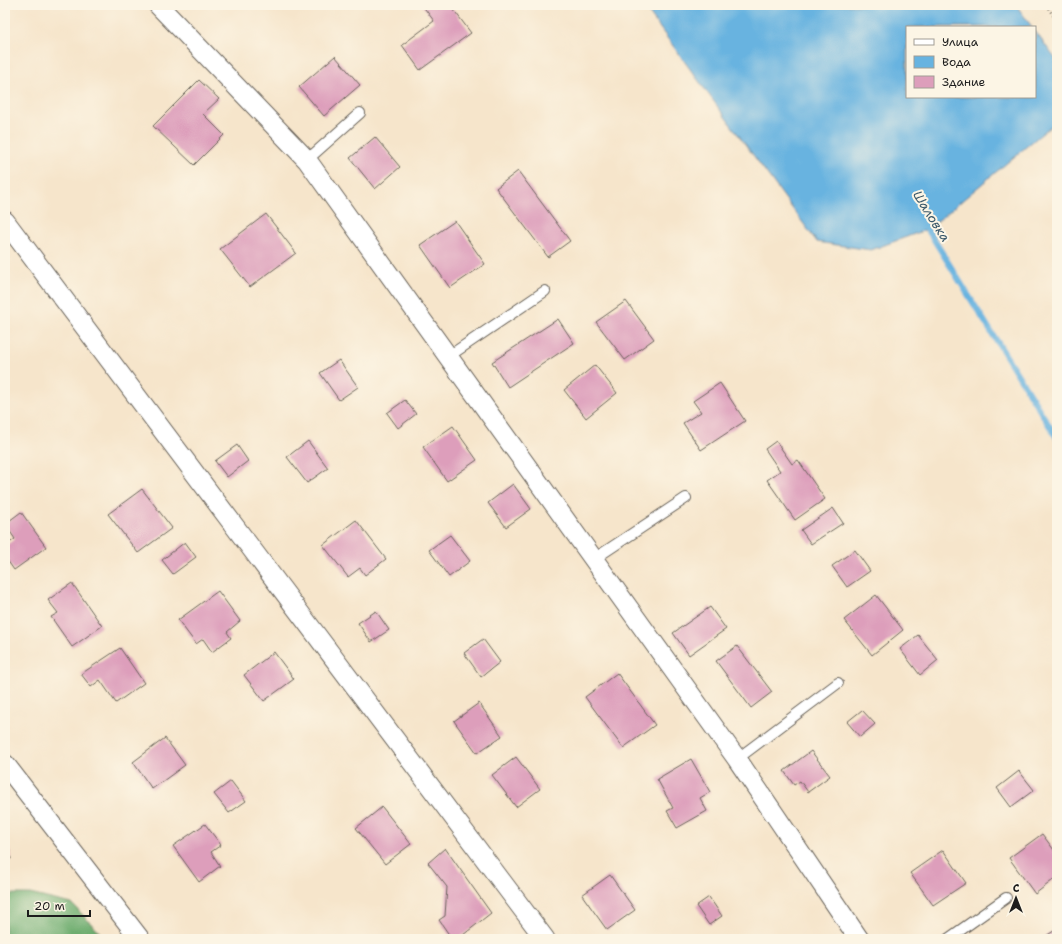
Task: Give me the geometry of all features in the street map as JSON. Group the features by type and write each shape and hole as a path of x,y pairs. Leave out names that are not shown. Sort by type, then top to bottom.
{"street":[{"path":"158,5 307,160 737,759 860,939"},
{"path":"5,221 545,939"},
{"path":"5,764 140,939"}],"lane":[{"path":"307,160 360,113"},
{"path":"449,356 545,291"},
{"path":"594,559 686,498"},
{"path":"737,759 838,684"},
{"path":"948,939 1006,898"}],"path":[{"path":"1046,5 1057,21"}],"green space":[{"path":"5,894 30,894 72,904 106,939 5,939"}],"water":[{"path":"643,5 1016,5 1031,26 906,26 906,98 1036,98 1036,32 1057,61 1057,121 928,229 871,250 817,242"}],"building":[{"path":"422,5 450,5 471,33 420,70 402,45 434,21"},
{"path":"335,56 360,85 324,116 299,87"},
{"path":"199,80 219,99 203,114 224,135 194,165 153,126"},
{"path":"375,137 400,167 375,189 350,158"},
{"path":"518,171 570,241 548,257 496,188"},
{"path":"266,214 296,253 250,287 220,249"},
{"path":"455,221 485,264 450,288 420,245"},
{"path":"626,301 654,339 625,360 596,322"},
{"path":"558,319 574,343 508,387 492,362"},
{"path":"339,360 358,387 339,400 320,373"},
{"path":"595,365 617,393 586,418 564,390"},
{"path":"720,383 745,421 701,450 683,423 701,412 693,401"},
{"path":"405,400 416,414 398,428 387,413"},
{"path":"453,426 477,460 447,481 423,447"},
{"path":"308,441 328,468 307,483 287,457"},
{"path":"776,441 792,464 798,460 825,499 795,520 767,480 780,471 765,449"},
{"path":"237,445 248,461 227,477 215,461"},
{"path":"513,484 531,509 506,527 488,503"},
{"path":"142,489 172,528 138,553 108,514"},
{"path":"833,508 843,523 811,544 801,530"},
{"path":"21,512 46,547 14,570 5,557 5,546 15,539 5,524"},
{"path":"356,520 386,559 365,575 360,568 348,577 323,545"},
{"path":"450,535 470,561 449,577 429,550"},
{"path":"185,542 196,557 173,574 162,560"},
{"path":"855,550 870,571 847,587 832,566"},
{"path":"72,583 102,626 72,647 51,617 58,613 48,600"},
{"path":"218,591 240,621 227,632 231,638 212,652 203,639 196,644 178,620"},
{"path":"876,595 903,630 872,655 844,620"},
{"path":"710,607 726,629 689,655 673,633"},
{"path":"376,611 389,630 371,642 358,623"},
{"path":"918,635 938,660 920,675 900,649"},
{"path":"483,639 500,662 481,677 464,653"},
{"path":"737,646 772,692 751,708 716,661"},
{"path":"120,648 144,683 116,703 100,680 91,687 81,674"},
{"path":"274,652 294,679 264,701 244,675"},
{"path":"617,673 655,725 623,748 585,697"},
{"path":"479,703 502,736 477,753 454,721"},
{"path":"862,710 875,724 860,737 847,722"},
{"path":"165,738 185,765 152,789 133,762"},
{"path":"811,751 830,776 808,792 800,781 794,785 784,771"},
{"path":"516,757 540,789 516,807 492,775"},
{"path":"691,759 710,792 700,798 707,811 677,828 667,811 673,808 657,779"},
{"path":"1019,771 1034,790 1011,807 997,788"},
{"path":"231,781 246,801 229,813 214,794"},
{"path":"382,807 411,844 385,864 356,828"},
{"path":"205,824 221,845 211,852 220,866 199,882 173,846"},
{"path":"1042,834 1057,854 1057,877 1035,894 1009,858"},
{"path":"7,835 11,859 5,860 5,836"},
{"path":"445,848 491,913 458,939 452,939 439,920 445,916 447,887 428,863"},
{"path":"943,850 966,883 933,905 910,873"},
{"path":"610,875 635,910 607,930 582,895"},
{"path":"709,897 722,916 709,925 696,906"},
{"path":"1057,929 1057,939 1041,939"}],"waterway":[{"name":"Шаловка","path":"923,222 1057,438"}]}
